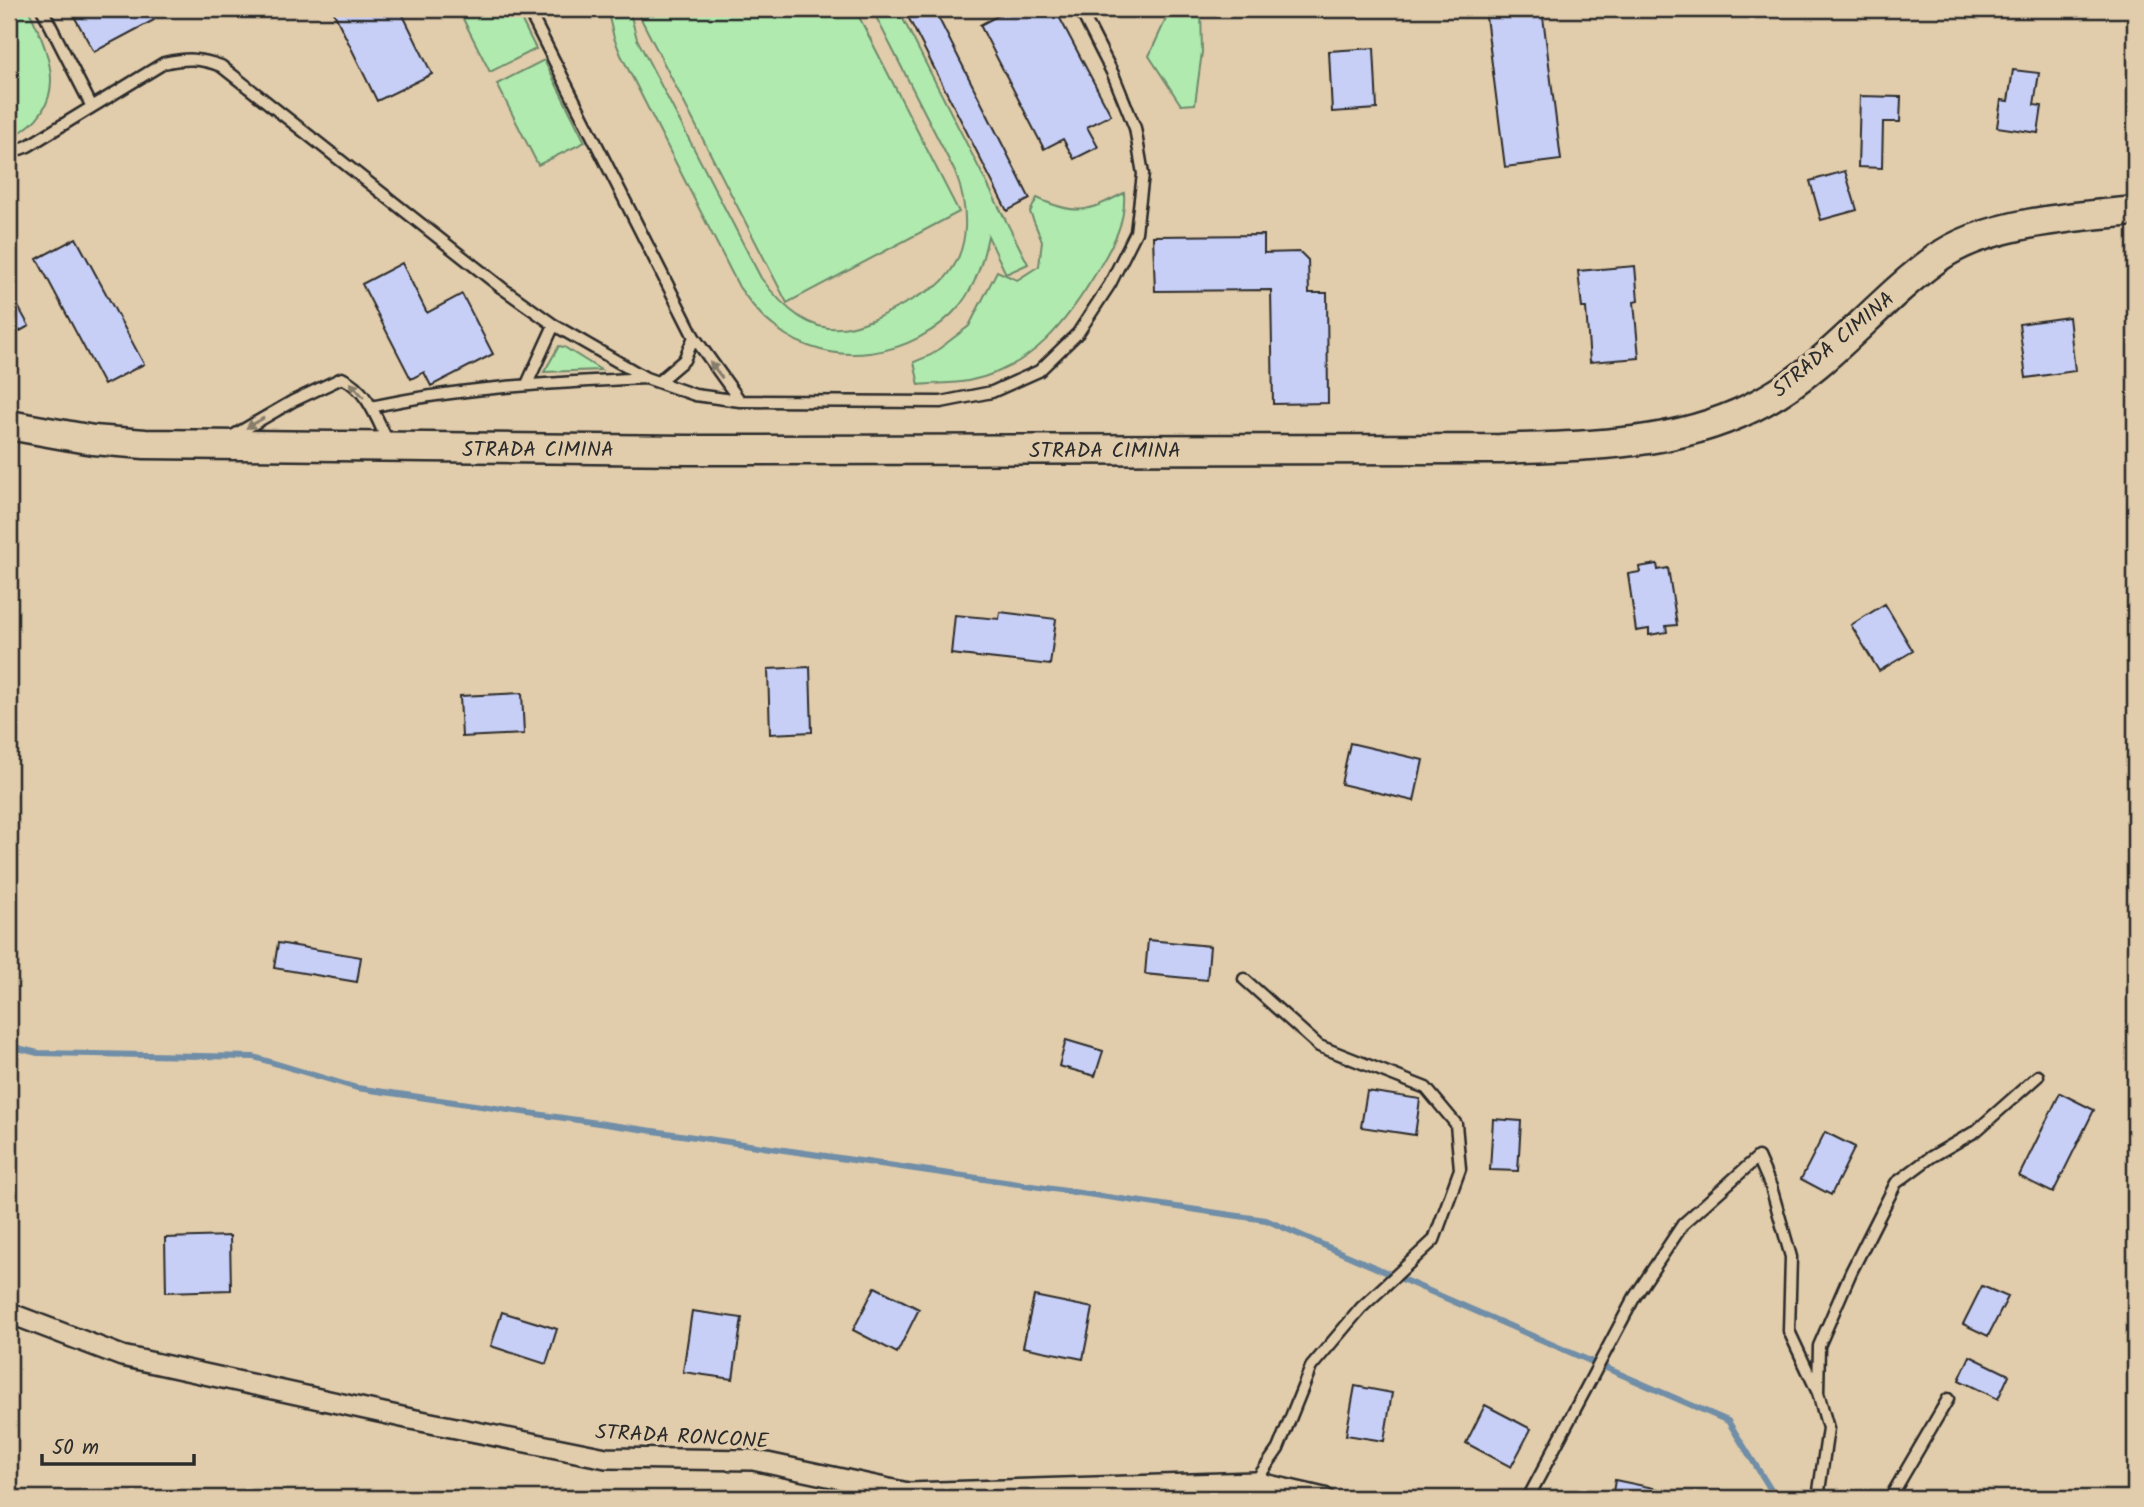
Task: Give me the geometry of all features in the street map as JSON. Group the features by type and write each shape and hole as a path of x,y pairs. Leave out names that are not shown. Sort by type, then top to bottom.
{"main road":[{"name":"STRADA CIMINA","path":"9,425 93,440 145,444 391,448 1500,449 1647,441 1690,432 1765,401 1834,349 1892,293 1938,257 1979,236 2045,222 2135,211"}],"street":[{"name":"STRADA RONCONE","path":"9,1314 122,1356 606,1458 753,1460 908,1493 1255,1482 1324,1498"}],"lane":[{"path":"42,9 92,107"},
{"path":"527,9 694,337 740,401"},
{"path":"9,153 28,146 164,63 184,58 203,59 221,66 502,288 554,325 646,378 695,395 740,401 941,402 992,392 1039,371 1078,333 1110,284 1136,232 1143,174 1135,128 1113,74 1080,9"},
{"path":"527,384 554,325"},
{"path":"658,382 684,360 694,337"},
{"path":"217,445 293,401 342,378 354,383 371,407 391,448"},
{"path":"371,407 435,394 527,384 646,378"},
{"path":"1244,979 1319,1046 1426,1088 1456,1124 1460,1169 1434,1240 1360,1308 1311,1367 1278,1449 1255,1482"},
{"path":"1818,1394 1819,1346 1851,1272 1896,1183 1931,1157 1976,1131 2038,1076"},
{"path":"1528,1498 1634,1298 1683,1224 1758,1157 1771,1187 1791,1257 1789,1331 1818,1394 1828,1428 1818,1498"},
{"path":"1890,1498 1948,1399"}],"green space":[{"path":"9,9 28,9 44,44 51,78 49,95 43,110 32,124 14,136 9,125"},
{"path":"458,9 516,9 536,49 490,72"},
{"path":"607,9 629,9 637,39 761,278 783,304 804,320 824,327 845,328 887,313 937,286 956,262 962,248 965,234 964,204 956,174 872,9 898,9 1028,264 1006,274 988,236 978,272 966,297 941,323 920,337 871,353 846,354 821,350 797,341 765,318 739,287 621,55"},
{"path":"636,9 855,9 959,212 787,303"},
{"path":"1162,9 1201,9 1202,52 1195,104 1181,105 1149,56 1166,19"},
{"path":"544,60 585,142 538,165 497,84"},
{"path":"1124,193 1121,224 1109,250 1074,307 1046,340 1030,354 991,375 962,382 919,385 914,362 931,355 969,326 997,271 1017,280 1039,266 1042,241 1030,212 1037,198 1062,207 1081,209 1090,208"},
{"path":"559,346 564,347 601,370 544,372"}],"building":[{"path":"70,9 148,9 154,20 94,52"},
{"path":"332,9 400,9 432,74 377,101"},
{"path":"904,9 934,9 1030,199 1007,211"},
{"path":"1001,9 1055,9 1111,115 1087,127 1098,147 1074,159 1063,139 1044,149 980,25 1003,13"},
{"path":"1485,9 1542,9 1561,160 1505,167"},
{"path":"1374,48 1377,109 1332,112 1329,51"},
{"path":"2013,70 2039,73 2034,105 2042,106 2038,133 1997,127 2001,100 2008,101"},
{"path":"1860,96 1901,97 1900,122 1883,122 1882,168 1858,167"},
{"path":"1845,171 1857,210 1821,220 1810,181"},
{"path":"1264,235 1264,253 1300,252 1308,260 1309,293 1327,293 1328,403 1273,404 1271,290 1155,291 1153,236"},
{"path":"76,238 144,364 104,385 37,259"},
{"path":"402,263 427,313 462,294 493,354 431,386 424,372 411,379 362,284"},
{"path":"1635,266 1638,301 1634,302 1639,358 1590,362 1586,308 1582,308 1578,271"},
{"path":"9,290 29,326 9,337"},
{"path":"2069,317 2075,371 2026,378 2019,324"},
{"path":"1657,564 1658,570 1668,568 1677,625 1666,626 1667,632 1649,635 1649,629 1636,631 1628,574 1640,572 1639,567"},
{"path":"1885,604 1913,651 1879,671 1851,625"},
{"path":"1000,612 1056,619 1050,665 951,654 955,615 999,619"},
{"path":"810,667 812,732 770,734 768,669"},
{"path":"522,693 524,734 462,737 460,696"},
{"path":"1350,743 1423,760 1414,801 1341,784"},
{"path":"1148,940 1210,946 1207,980 1145,974"},
{"path":"278,943 361,957 357,982 274,968"},
{"path":"1066,1040 1103,1051 1095,1076 1059,1066"},
{"path":"1367,1091 1420,1099 1415,1135 1361,1127"},
{"path":"2060,1093 2094,1110 2053,1193 2019,1176"},
{"path":"1493,1119 1521,1121 1518,1171 1490,1170"},
{"path":"1825,1132 1855,1147 1831,1195 1801,1179"},
{"path":"230,1236 231,1290 166,1292 165,1238"},
{"path":"1982,1286 2008,1297 1988,1336 1963,1324"},
{"path":"875,1287 919,1309 897,1353 853,1330"},
{"path":"1034,1296 1093,1308 1083,1359 1023,1347"},
{"path":"692,1311 742,1318 733,1379 683,1372"},
{"path":"502,1312 557,1329 546,1364 491,1346"},
{"path":"1970,1356 2009,1375 1998,1399 1959,1380"},
{"path":"1355,1386 1392,1393 1384,1441 1346,1435"},
{"path":"1485,1405 1531,1429 1511,1467 1466,1443"},
{"path":"1615,1480 1668,1491 1668,1498 1612,1498"}],"waterway":[{"path":"9,1046 38,1053 254,1057 357,1088 1266,1220 1728,1421 1776,1498"}]}
